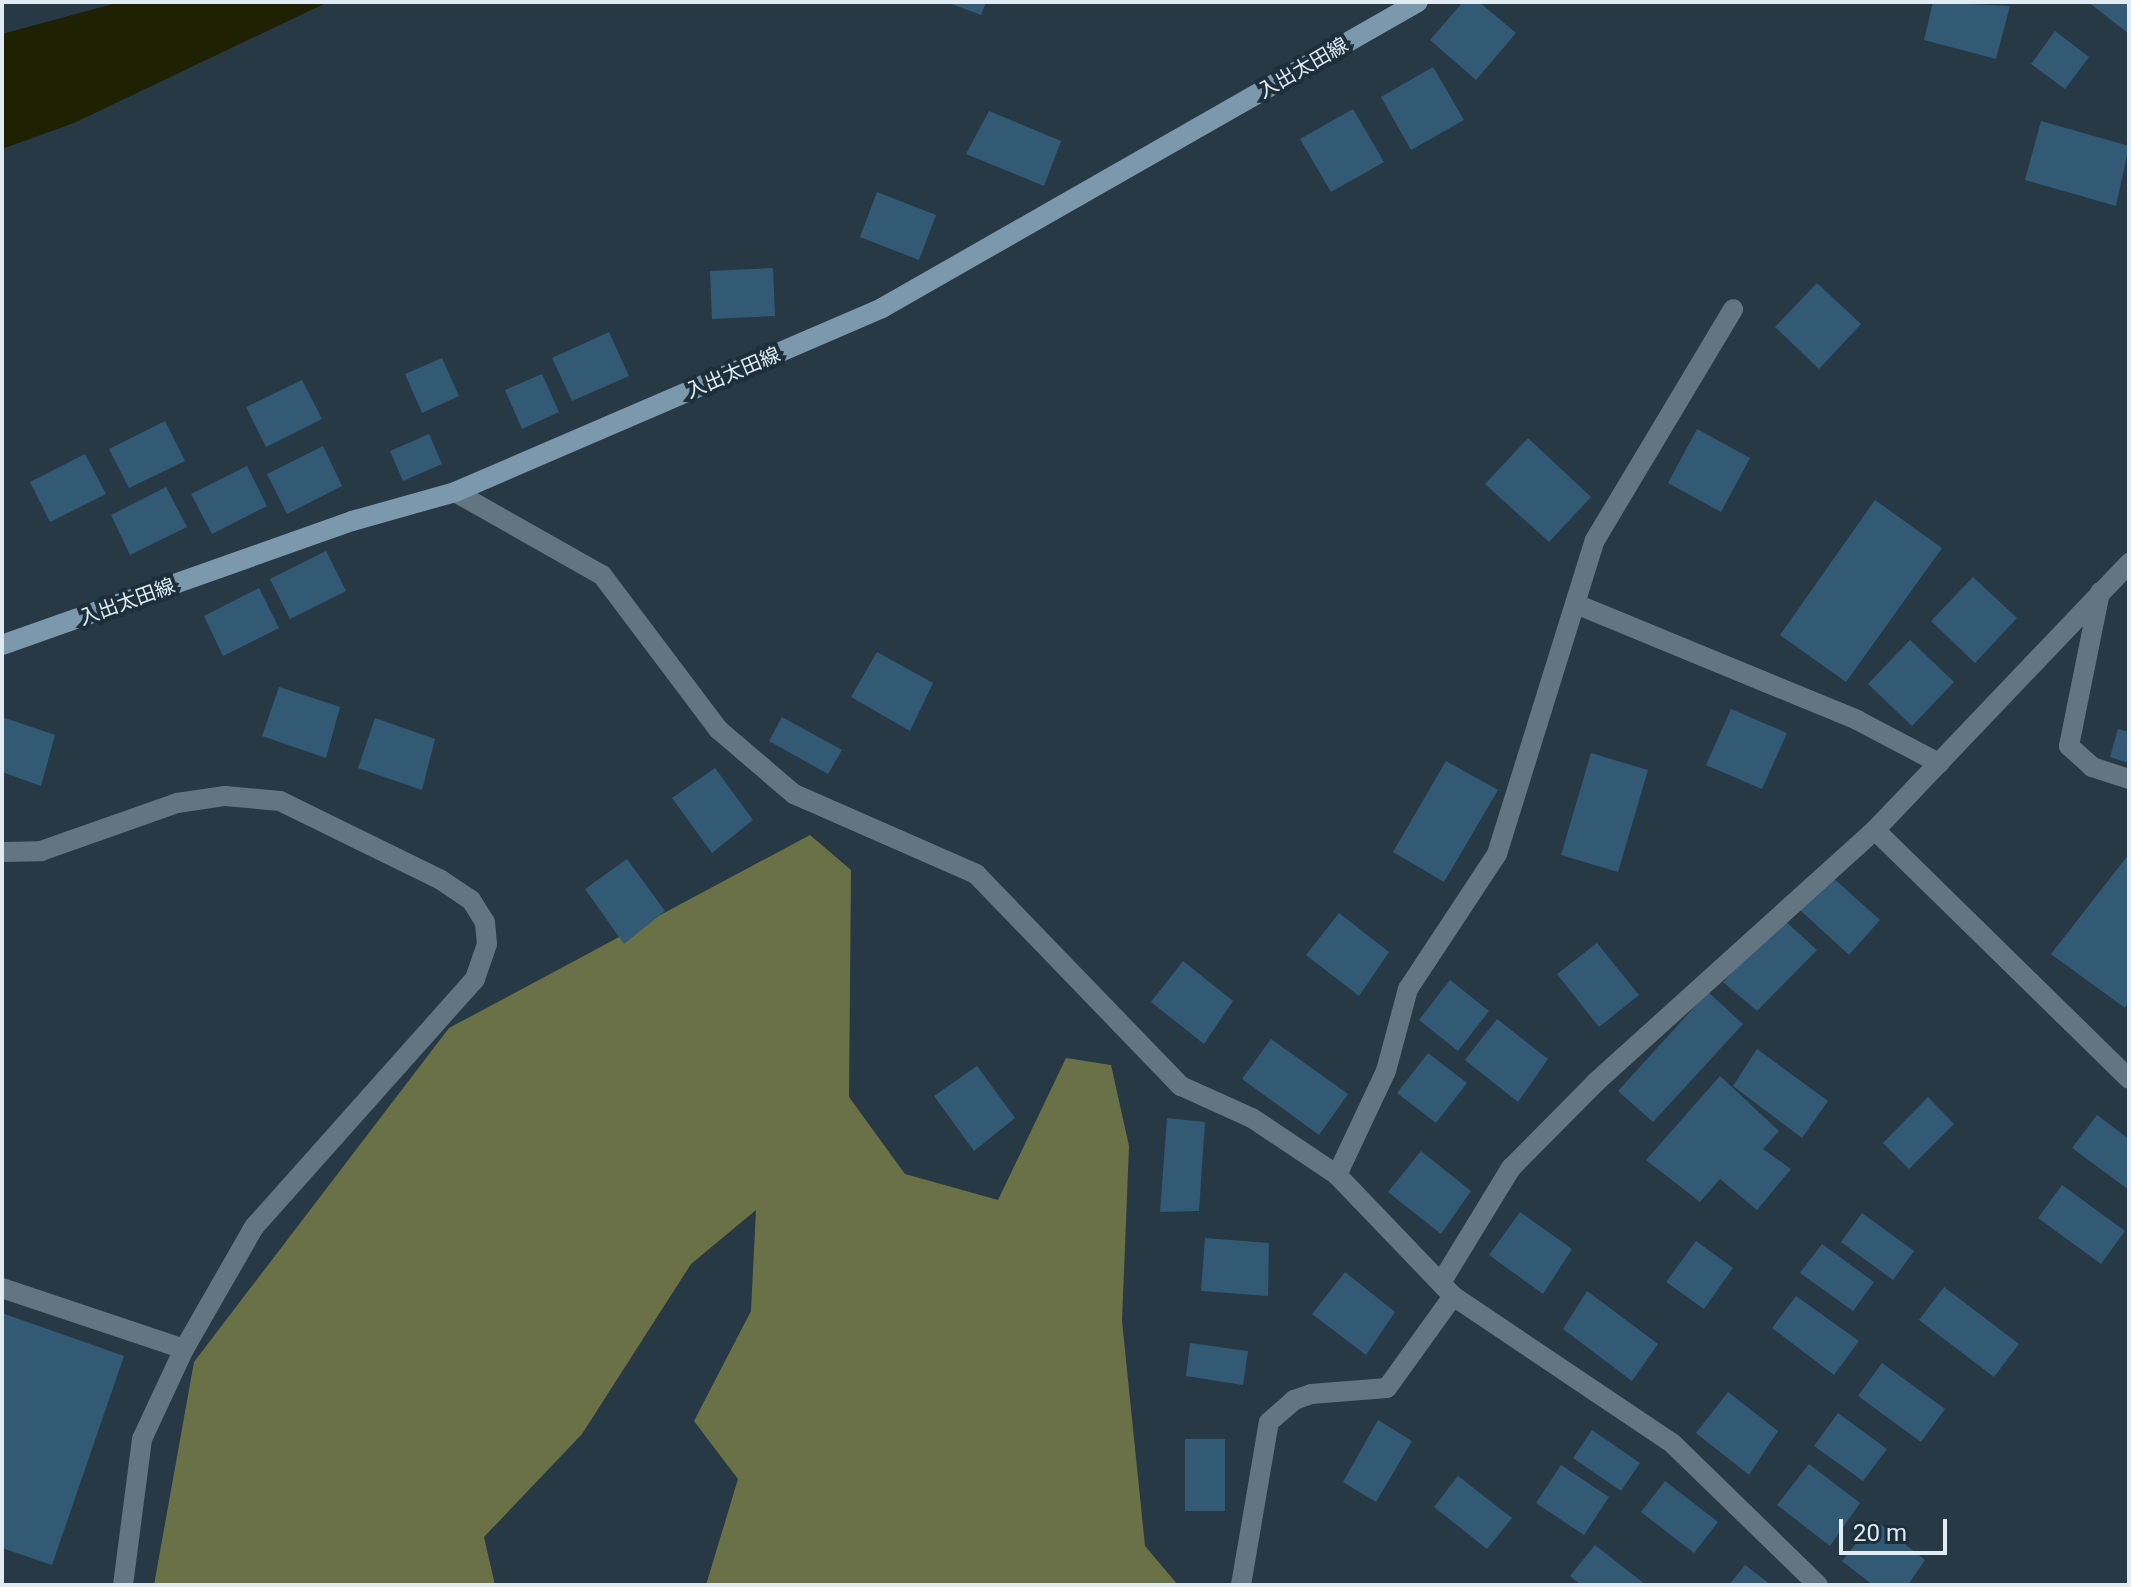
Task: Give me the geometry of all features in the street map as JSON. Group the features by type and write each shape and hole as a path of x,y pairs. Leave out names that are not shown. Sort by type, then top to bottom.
{"main road":[{"name":"入出太田線","path":"2,645 352,521 455,492 882,308 1418,2"}],"street":[{"path":"1337,1175 1386,1071 1408,989 1497,854 1595,540 1733,309"},
{"path":"455,492 602,575 719,730 794,794 976,874 1181,1086 1252,1118 1337,1175 1448,1288 1673,1444 1818,1585"},
{"path":"1241,1585 1269,1422 1294,1400 1311,1394 1387,1388 1448,1288 1511,1168 1596,1082 1875,830 2129,563"},
{"path":"2100,592 2069,746 2092,767 2129,779"},
{"path":"1576,604 1857,720 1939,763"},
{"path":"2,852 41,851 177,803 225,796 280,801 441,880 471,900 485,922 487,944 475,979 254,1227 184,1349 142,1439 123,1585"},
{"path":"1875,830 2129,1079"},
{"path":"2,1288 184,1349"}],"shaded area":[{"path":"120,2 328,2 74,123 2,149 2,34"},
{"path":"810,835 851,870 849,1097 905,1174 998,1200 1066,1058 1111,1065 1129,1146 1122,1321 1145,1546 1178,1585 706,1585 738,1479 694,1421 751,1311 756,1210 691,1264 582,1434 484,1537 495,1585 154,1585 194,1362 449,1028"}],"building":[{"path":"946,2 986,2 981,15"},
{"path":"1463,2 1479,2 1516,33 1476,80 1430,40"},
{"path":"1933,2 2010,6 1996,59 1924,40"},
{"path":"2088,2 2129,2 2129,34"},
{"path":"2055,31 2089,57 2065,89 2031,64"},
{"path":"1433,67 1464,120 1411,150 1381,97"},
{"path":"1353,109 1384,162 1331,192 1300,139"},
{"path":"989,111 1061,141 1044,186 966,154"},
{"path":"2041,121 2129,146 2116,206 2025,180"},
{"path":"877,192 936,215 919,260 860,237"},
{"path":"773,268 775,316 712,319 710,271"},
{"path":"1817,283 1861,324 1819,369 1775,327"},
{"path":"609,332 629,376 572,401 552,358"},
{"path":"442,358 459,396 422,413 405,374"},
{"path":"542,374 559,412 522,429 505,390"},
{"path":"302,380 322,419 266,447 246,407"},
{"path":"165,421 185,461 129,488 109,449"},
{"path":"1697,429 1750,458 1721,512 1668,483"},
{"path":"429,434 442,464 403,481 390,451"},
{"path":"1528,438 1591,497 1549,542 1485,484"},
{"path":"323,446 342,486 287,514 267,474"},
{"path":"85,454 106,494 50,522 30,482"},
{"path":"247,466 267,506 212,534 191,494"},
{"path":"166,487 187,527 130,555 111,515"},
{"path":"1875,500 1942,548 1846,682 1780,635"},
{"path":"326,551 346,591 290,619 270,579"},
{"path":"1973,577 2017,618 1975,663 1931,621"},
{"path":"259,588 279,628 223,656 204,616"},
{"path":"1910,640 1954,682 1912,726 1868,684"},
{"path":"877,652 933,683 910,731 851,697"},
{"path":"279,687 340,707 326,758 262,736"},
{"path":"1731,709 1787,733 1762,789 1706,765"},
{"path":"2,717 55,735 41,786 2,772"},
{"path":"782,717 842,750 828,774 769,741"},
{"path":"375,718 435,739 422,790 358,768"},
{"path":"2118,729 2129,732 2129,763 2110,757"},
{"path":"1591,753 1648,770 1618,872 1561,855"},
{"path":"1446,761 1498,790 1444,882 1393,852"},
{"path":"715,768 753,820 712,853 672,798"},
{"path":"2129,854 2129,1002 2125,1008 2051,954"},
{"path":"627,859 665,911 624,944 585,889"},
{"path":"1831,876 1880,920 1849,955 1800,910"},
{"path":"1339,913 1389,952 1359,996 1306,955"},
{"path":"1783,919 1817,950 1757,1011 1723,982"},
{"path":"1597,943 1639,995 1599,1027 1557,974"},
{"path":"1183,961 1233,1001 1204,1044 1151,1002"},
{"path":"1450,980 1489,1011 1458,1051 1419,1020"},
{"path":"1708,992 1743,1024 1653,1122 1618,1091"},
{"path":"1497,1019 1548,1059 1518,1102 1465,1060"},
{"path":"1271,1039 1348,1094 1319,1135 1242,1079"},
{"path":"1757,1049 1828,1101 1802,1138 1733,1086"},
{"path":"1428,1053 1467,1083 1436,1123 1397,1093"},
{"path":"977,1066 1015,1118 974,1151 934,1096"},
{"path":"1720,1076 1779,1131 1763,1149 1791,1169 1757,1210 1720,1179 1700,1202 1646,1160"},
{"path":"1928,1097 1954,1124 1909,1169 1883,1143"},
{"path":"2097,1115 2129,1139 2129,1190 2072,1148"},
{"path":"1167,1118 1205,1122 1199,1211 1160,1212"},
{"path":"1421,1151 1471,1191 1441,1234 1388,1192"},
{"path":"2062,1185 2125,1231 2101,1264 2038,1218"},
{"path":"1520,1212 1572,1249 1543,1294 1489,1255"},
{"path":"1862,1213 1914,1251 1893,1280 1841,1242"},
{"path":"1205,1238 1269,1243 1268,1296 1201,1291"},
{"path":"1696,1241 1733,1268 1704,1309 1666,1282"},
{"path":"1822,1244 1874,1282 1853,1311 1800,1273"},
{"path":"1345,1272 1395,1312 1366,1355 1312,1314"},
{"path":"1944,1287 2019,1344 1994,1377 1919,1320"},
{"path":"1587,1291 1658,1344 1632,1381 1563,1329"},
{"path":"1796,1296 1859,1341 1834,1375 1772,1328"},
{"path":"2,1313 124,1356 52,1565 2,1548"},
{"path":"1190,1343 1248,1351 1243,1385 1186,1376"},
{"path":"1882,1363 1945,1409 1921,1442 1858,1396"},
{"path":"1728,1392 1778,1431 1749,1475 1696,1433"},
{"path":"1838,1413 1887,1449 1863,1481 1814,1446"},
{"path":"1378,1420 1412,1441 1376,1502 1343,1482"},
{"path":"1592,1430 1640,1463 1621,1491 1573,1458"},
{"path":"1185,1439 1225,1439 1225,1511 1185,1511"},
{"path":"1809,1464 1860,1503 1830,1546 1777,1505"},
{"path":"1561,1465 1609,1497 1584,1535 1536,1503"},
{"path":"1458,1476 1512,1518 1487,1549 1434,1507"},
{"path":"1665,1481 1718,1522 1694,1553 1641,1512"},
{"path":"1875,1520 1925,1560 1908,1585 1873,1585 1842,1561"},
{"path":"1595,1545 1646,1585 1581,1585 1570,1576"},
{"path":"1745,1565 1771,1585 1729,1585"}]}
